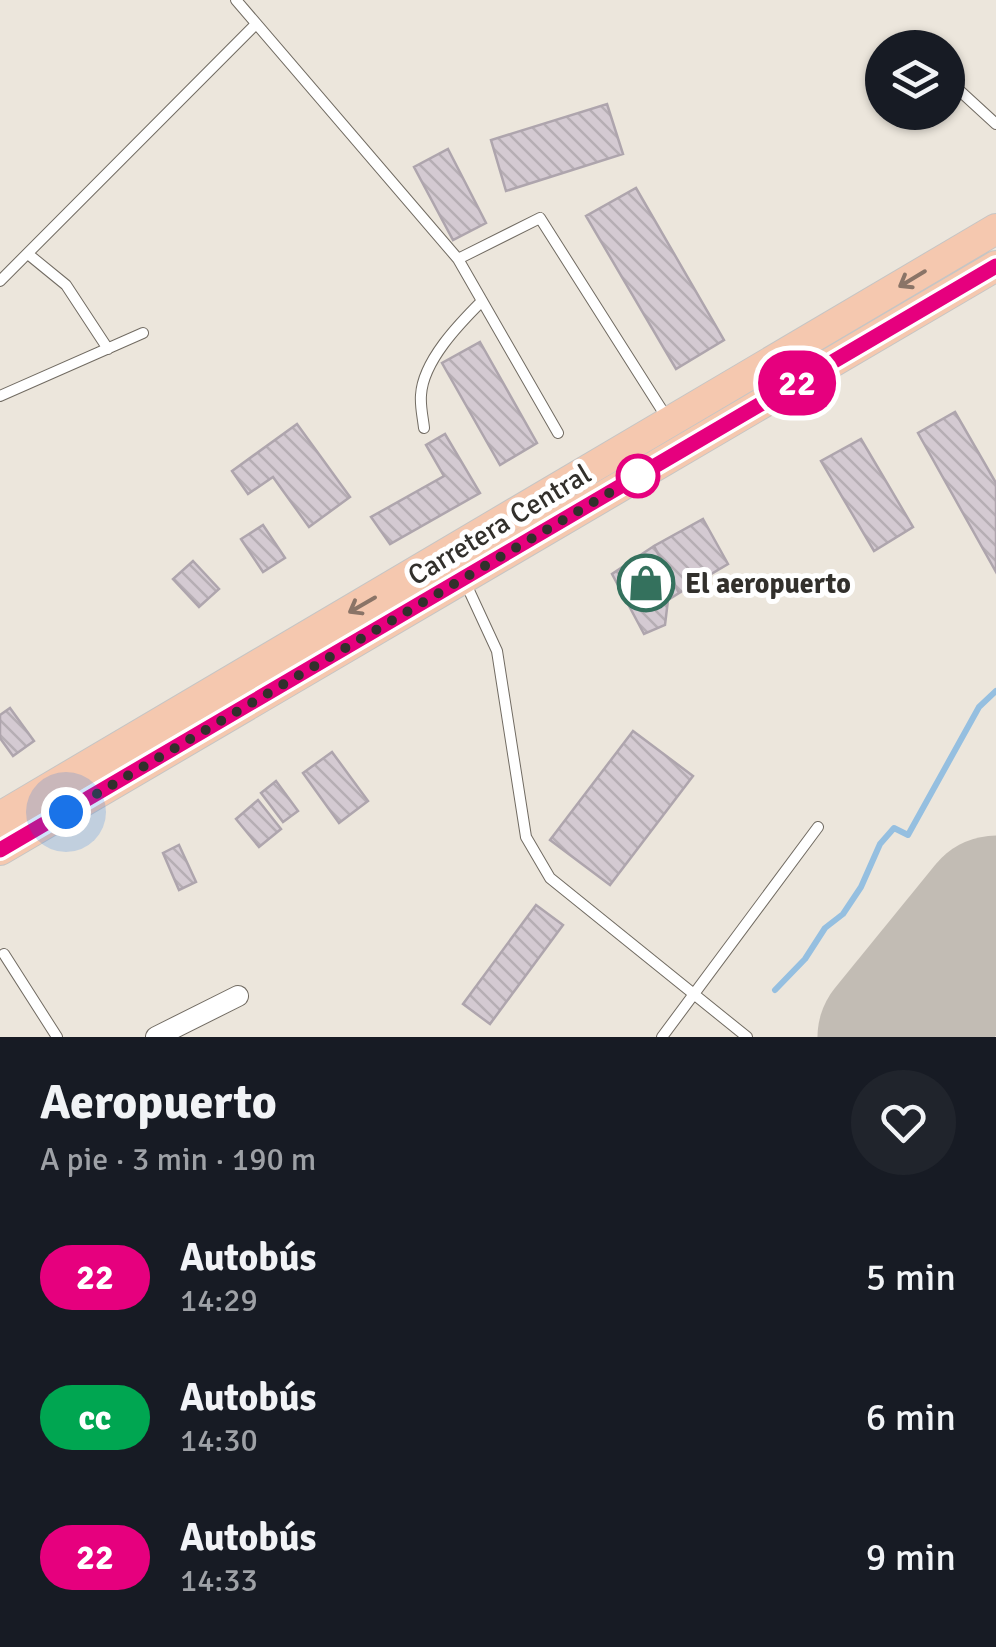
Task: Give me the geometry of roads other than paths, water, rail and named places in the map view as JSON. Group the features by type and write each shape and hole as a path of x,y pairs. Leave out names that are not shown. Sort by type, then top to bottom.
{"main road":[{"name":"Carretera Central","path":"0,850 457,566 677,436 996,229"},
{"name":"Carretera Central","path":"677,436 996,266"},
{"name":"Carretera Central","path":"0,817 457,566"}],"street":[{"path":"156,1037 238,996"}],"lane":[{"path":"236,0 458,259 558,433"},
{"path":"0,281 256,24"},
{"path":"965,96 996,124"},
{"path":"458,259 540,218 677,436"},
{"path":"28,254 66,285 108,349"},
{"path":"424,428 420,392 435,357 452,331 482,300"},
{"path":"0,396 143,333"},
{"path":"457,566 497,651 526,836 550,878 747,1037"},
{"path":"662,1037 818,827"},
{"path":"4,954 57,1037"}],"waterway":[{"path":"775,990 805,959 825,928 843,914 861,887 880,844 894,828 908,835 979,707 996,691"}],"place":[{"name":"El aeropuerto","path":"646,583"}]}
